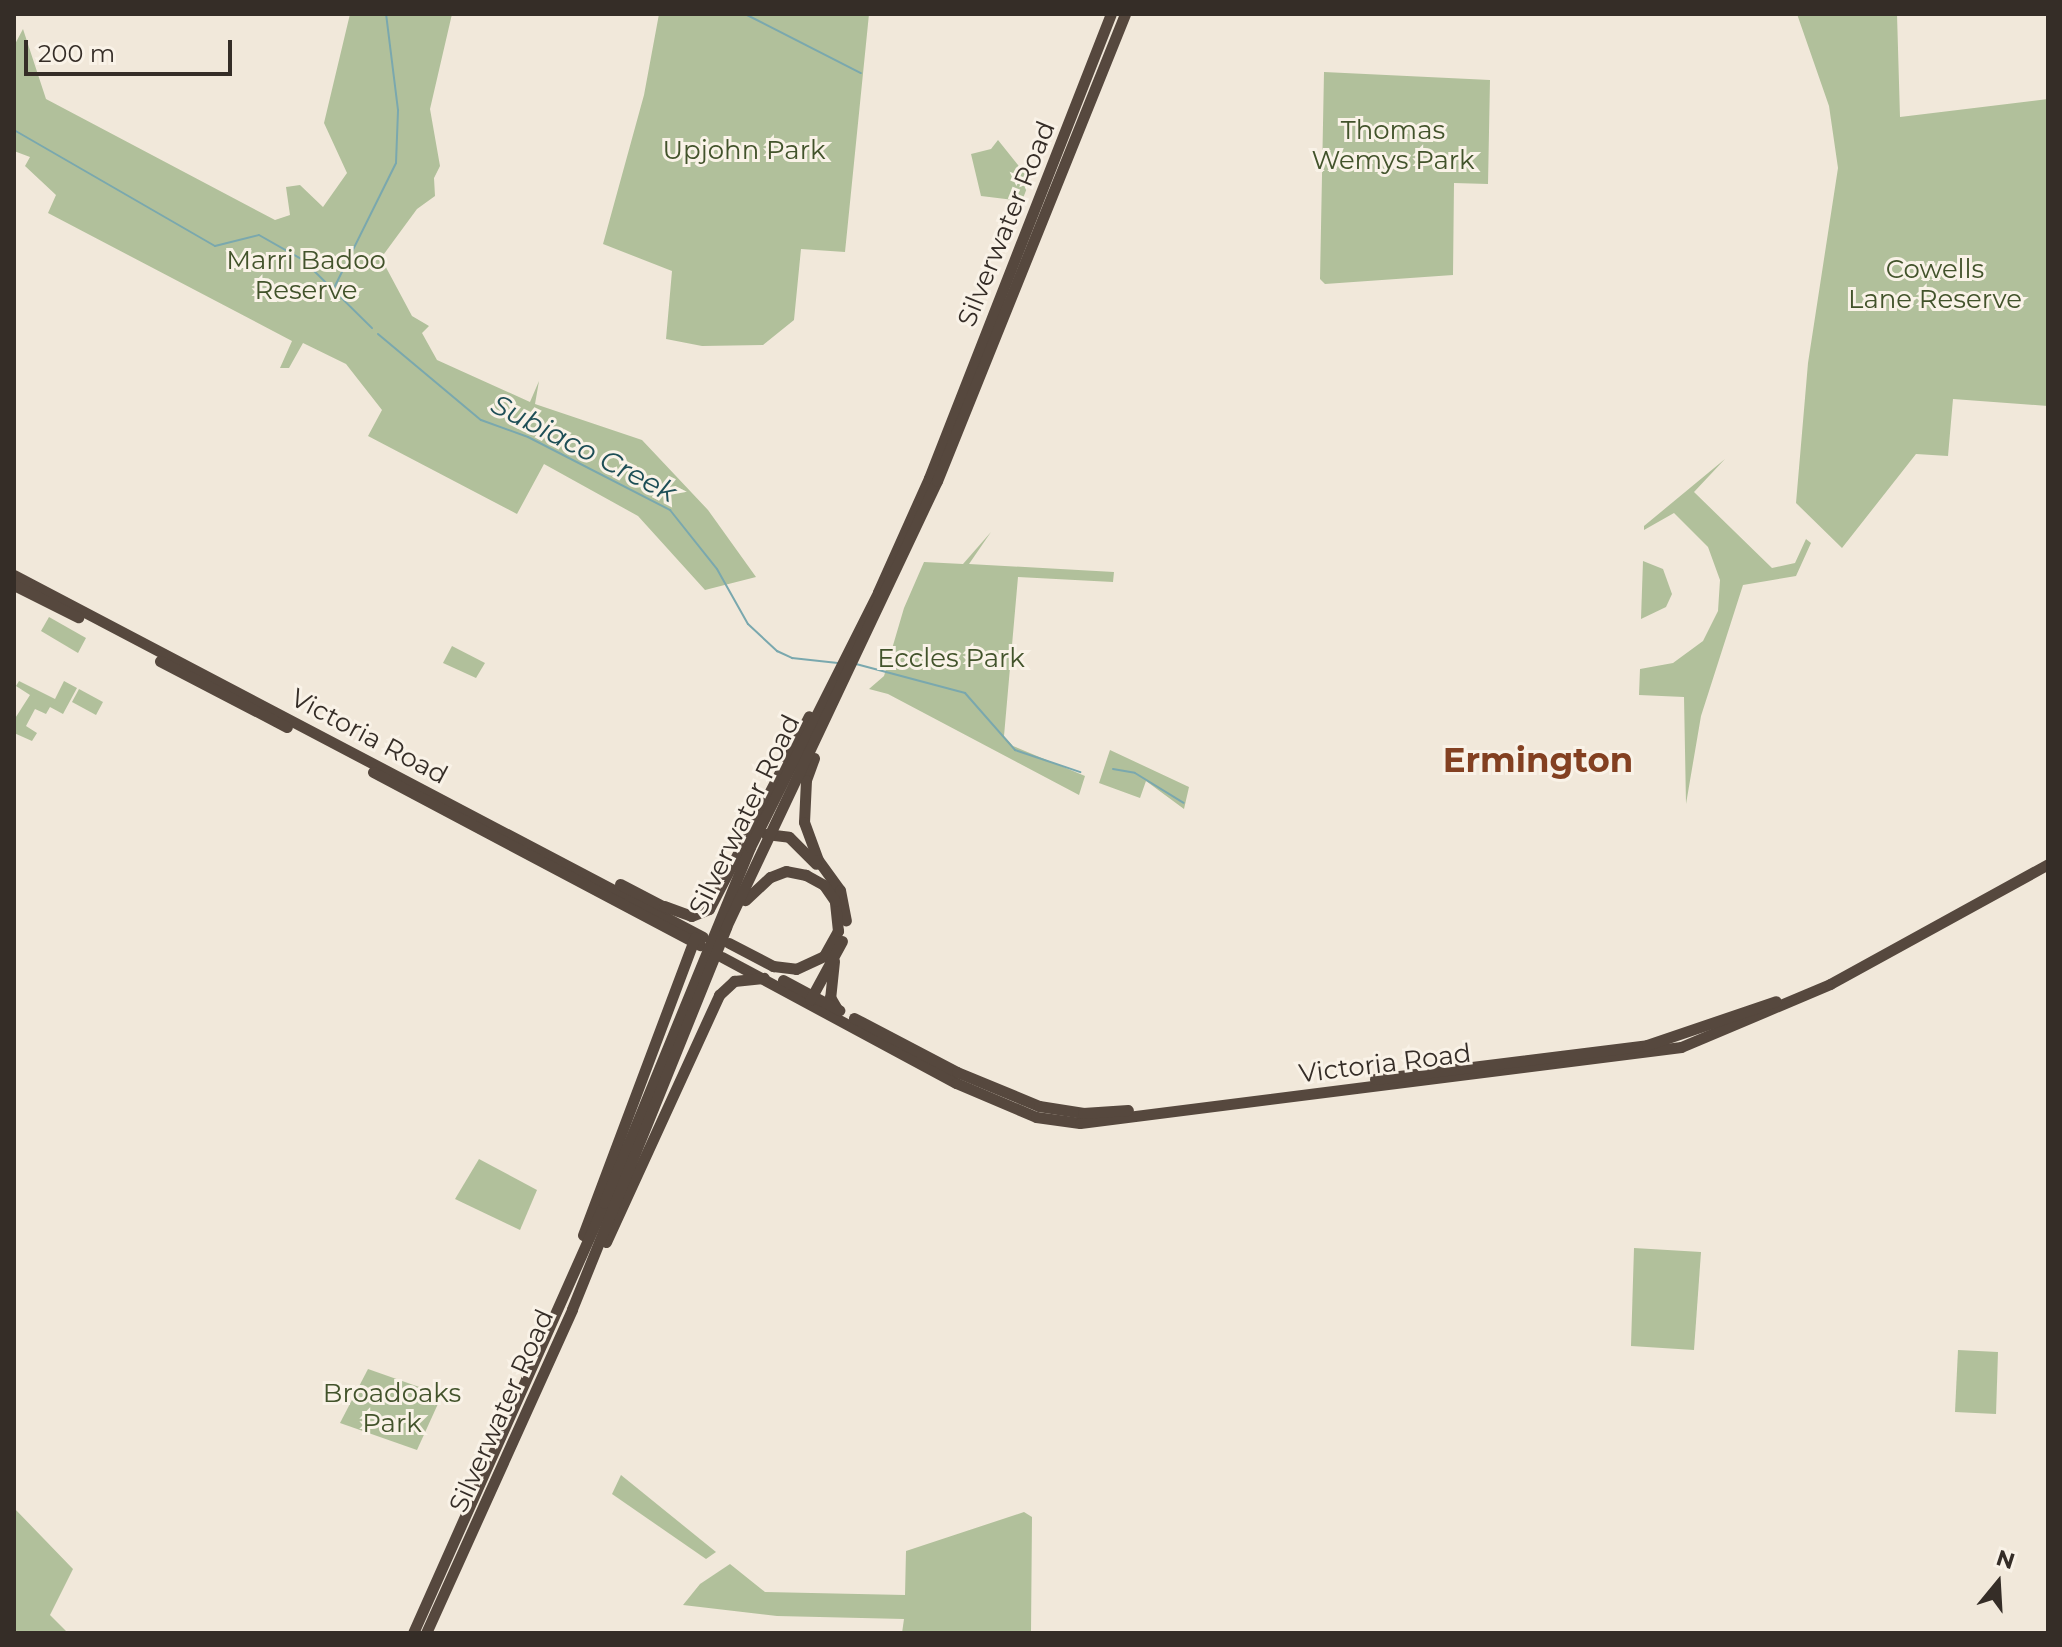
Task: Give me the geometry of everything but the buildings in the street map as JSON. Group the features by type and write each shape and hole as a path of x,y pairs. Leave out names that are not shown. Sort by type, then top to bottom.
{"highway":[{"name":"Silverwater Road","path":"721,925 771,833 833,684 882,593 1111,14"},
{"name":"Silverwater Road","path":"413,1633 574,1270 721,925 750,847 822,726 882,593 1125,14"},
{"name":"Victoria Road","path":"14,575 545,853 700,938"},
{"name":"Victoria Road","path":"14,585 663,925 700,938"},
{"path":"799,761 804,822 818,860 834,881 846,919 834,957 811,999"},
{"path":"545,853 691,916 709,909 799,761"},
{"path":"429,793 497,839"},
{"path":"750,847 771,833 789,837 834,881"},
{"name":"Victoria Road","path":"725,950 764,978 838,1009 991,1088 1039,1106 1083,1113 1592,1053 1698,1032 1821,983 2048,856"},
{"name":"Victoria Road","path":"725,950 956,1083 1019,1112 1064,1122 1097,1122 1681,1047 1830,984 2048,864"},
{"path":"721,925 752,890 786,871 816,879 831,893 838,911 838,931 830,949 807,967 773,966 725,950"},
{"path":"574,1270 606,1166 673,986 700,938 664,906"},
{"path":"663,925 679,945 673,986"},
{"path":"834,957 830,997 838,1009"},
{"name":"Silverwater Road","path":"428,1632 572,1309 704,964"},
{"path":"572,1309 719,995 734,981 764,978"}],"green space":[{"name":"Marri Badoo Reserve","path":"350,14 452,14 430,109 440,166 434,178 435,196 417,209 381,258 412,316 429,326 422,333 437,360 530,402 539,381 535,404 642,440 708,510 756,577 705,590 638,516 544,464 517,514 368,436 382,410 346,364 303,343 289,368 280,368 292,341 48,213 56,195 25,166 30,157 14,151 14,46 23,29 46,99 275,220 290,215 286,187 300,185 323,207 347,173 324,123"},
{"name":"Upjohn Park","path":"659,14 869,14 845,252 801,249 794,320 763,345 702,346 666,339 672,271 603,244 644,95"},
{"name":"Cowells Lane Reserve","path":"1797,14 1897,14 1900,117 2048,99 2048,406 1953,399 1948,456 1916,454 1842,548 1796,503 1808,363 1838,168 1829,106"},
{"name":"Thomas Wemys Park","path":"1324,72 1490,80 1488,184 1454,183 1453,275 1325,284 1320,279"},
{"path":"998,140 1030,180 1022,201 981,196 971,154 991,149"},
{"path":"1725,459 1694,492 1772,568 1795,563 1806,539 1811,543 1796,576 1743,585 1701,716 1686,804 1684,697 1639,695 1640,669 1673,663 1703,641 1718,611 1720,580 1708,547 1674,513 1644,530 1644,526"},
{"name":"Eccles Park","path":"991,532 969,564 1114,572 1113,582 1018,577 1004,736 1013,746 1085,776 1079,795 888,694 869,689 884,676 904,608 924,562 963,564"},
{"path":"1643,561 1663,569 1672,594 1666,607 1641,619"},
{"path":"49,617 86,638 78,653 41,631"},
{"path":"452,646 485,663 476,678 443,663"},
{"path":"19,681 55,699 64,681 77,688 63,714 50,707 46,714 35,709 26,726 37,733 32,741 14,733 14,720 30,695 16,686"},
{"path":"79,689 103,702 96,715 72,702"},
{"path":"1110,750 1189,787 1184,809 1146,781 1140,798 1099,783"},
{"path":"479,1159 537,1190 520,1230 455,1199"},
{"path":"1634,1248 1701,1252 1694,1350 1631,1346"},
{"path":"1958,1350 1998,1352 1996,1414 1955,1412"},
{"name":"Broadoaks Park","path":"368,1369 442,1395 417,1450 340,1423"},
{"path":"621,1475 716,1552 706,1559 612,1494"},
{"path":"14,1508 73,1569 50,1615 68,1633 14,1633"},
{"path":"1024,1512 1032,1517 1031,1633 902,1633 904,1619 777,1616 683,1605 700,1584 730,1564 765,1592 905,1595 906,1551"}],"waterway":[{"path":"332,292 396,163 398,110 386,14"},
{"path":"745,14 861,73"},
{"name":"Subiaco Creek","path":"14,130 215,246 259,235 303,260 372,328"},
{"name":"Subiaco Creek","path":"378,334 481,420 528,437 670,510 717,569 748,624 777,651 792,658 838,663"},
{"name":"Subiaco Creek","path":"856,664 965,693 1015,750 1080,772"},
{"path":"1113,769 1135,773 1184,803"}],"district":[{"name":"Ermington","path":"1538,761"}]}
